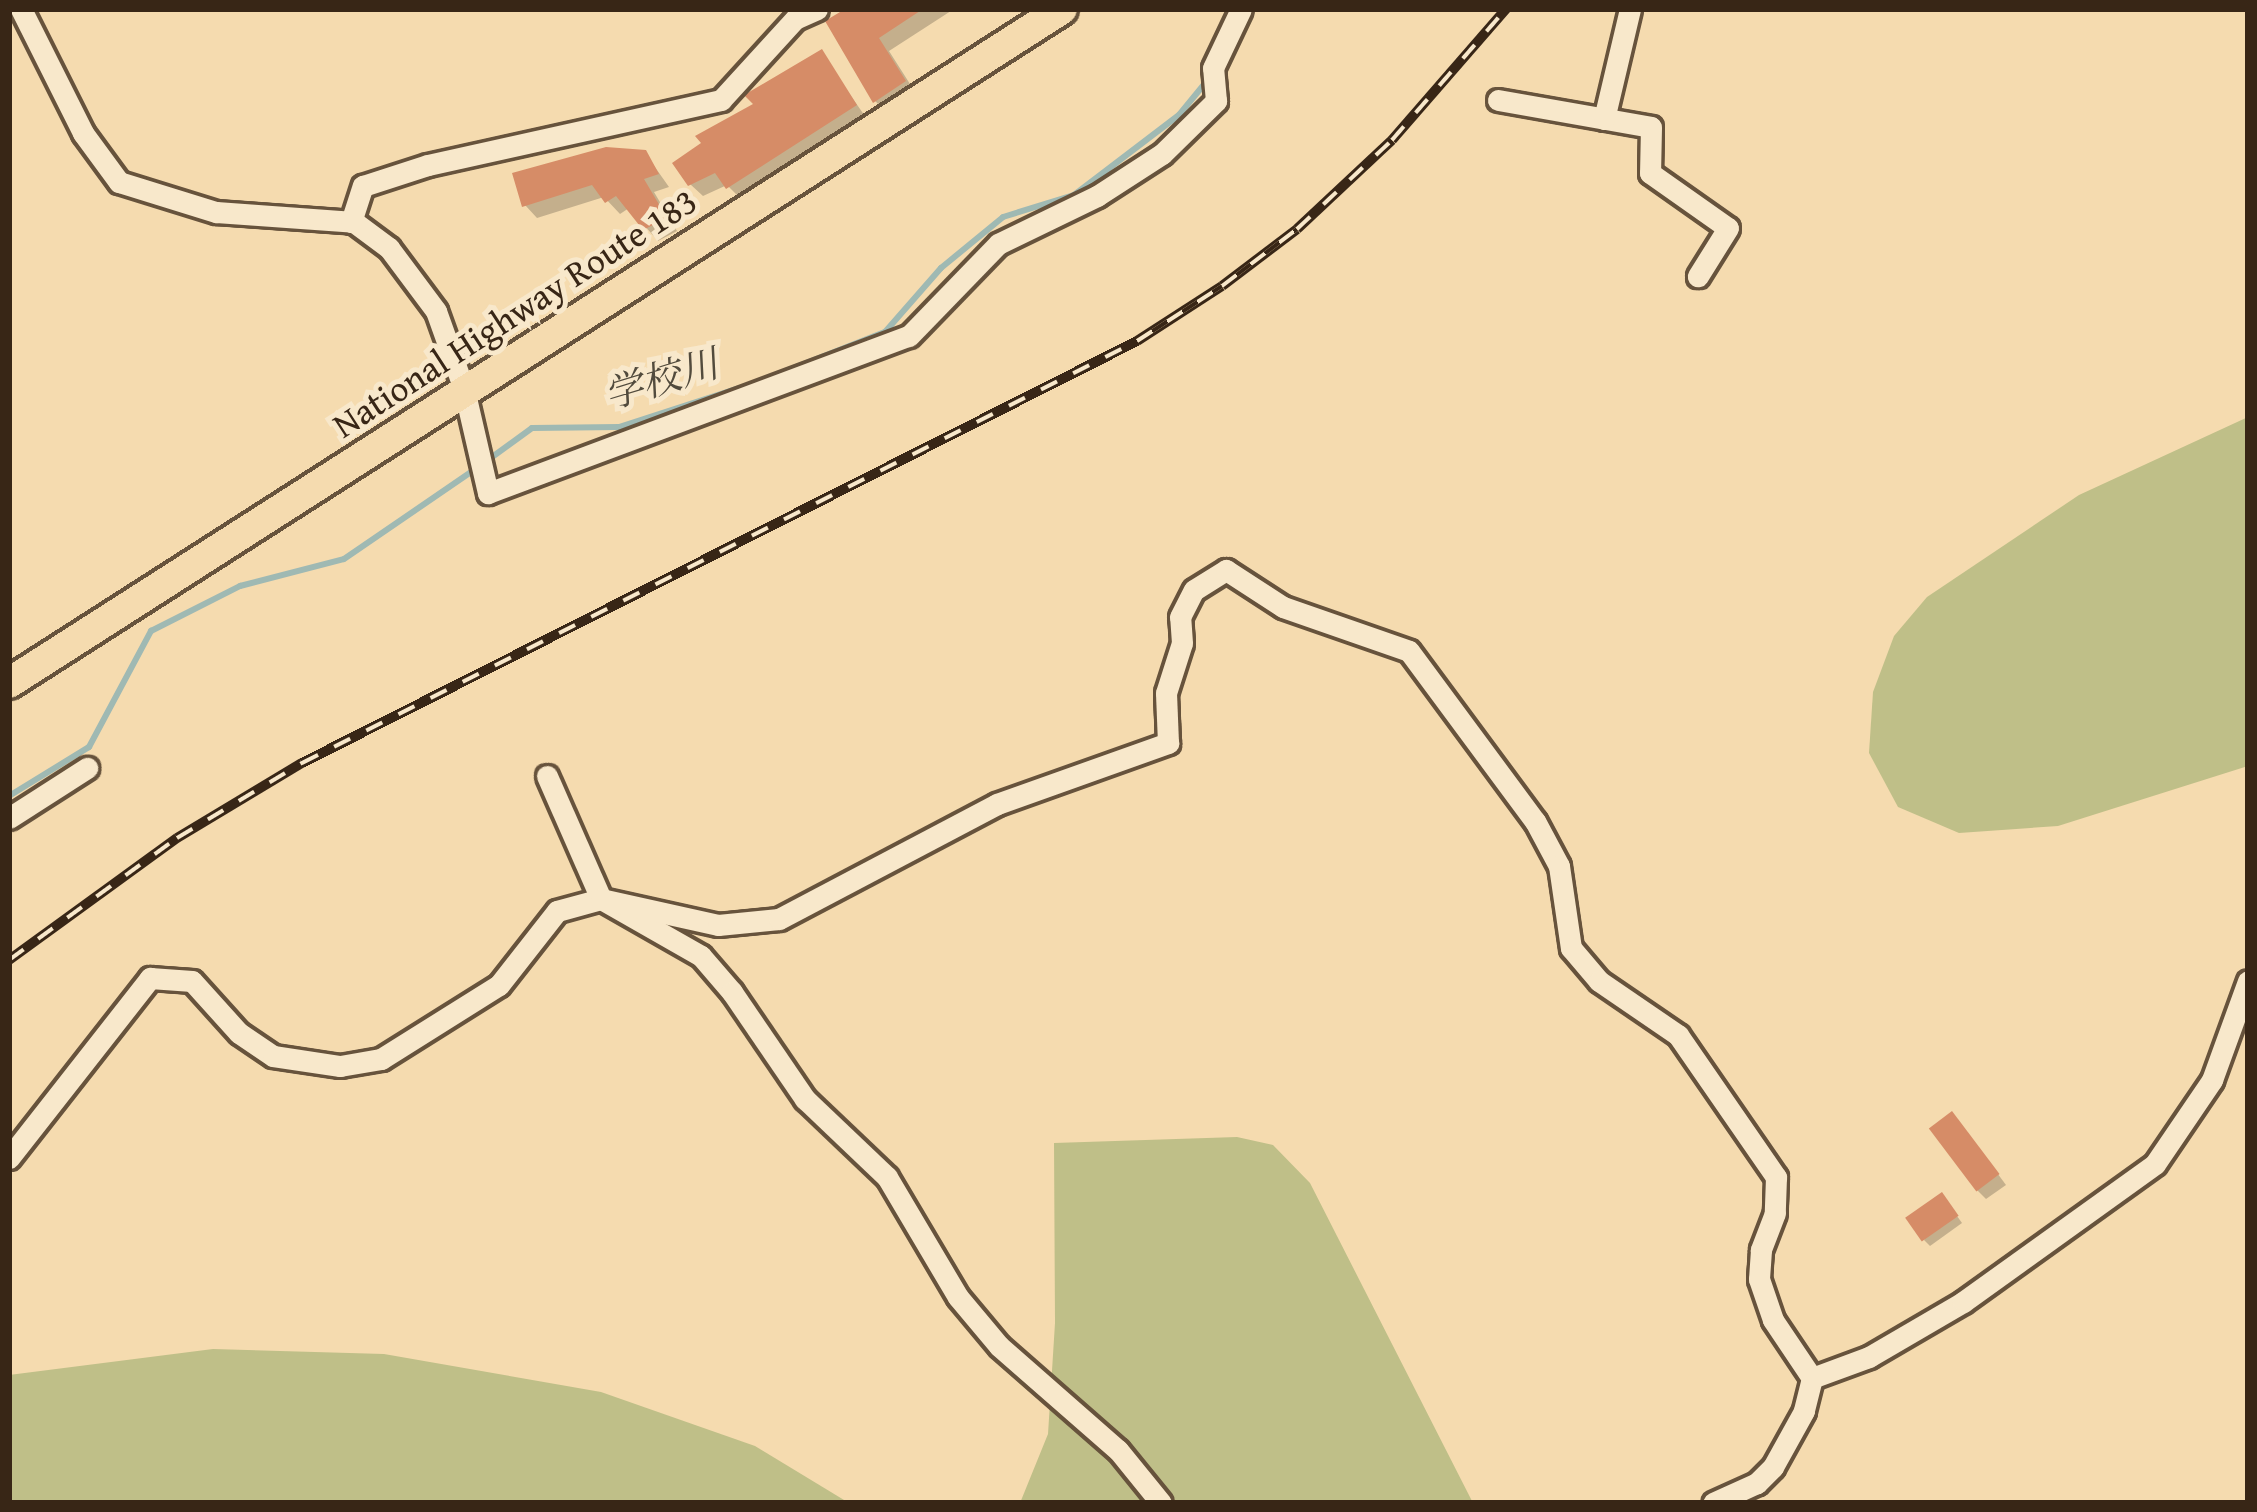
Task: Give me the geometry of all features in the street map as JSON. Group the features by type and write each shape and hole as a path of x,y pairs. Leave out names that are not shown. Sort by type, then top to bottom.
{"highway":[{"name":"National Highway Route 183","path":"9,683 1062,9"}],"street":[{"path":"20,9 83,133 119,182 216,212 351,222 388,248 436,311 464,389 488,493 909,336 998,244 1113,185 1162,154 1216,100 1214,68 1240,9"},
{"path":"351,222 363,186 428,165 721,100 795,19 817,9"},
{"path":"1604,119 1630,9"},
{"path":"1498,100 1651,128 1650,173 1728,228 1698,276"},
{"path":"9,1158 150,978 192,982 238,1033 273,1056 340,1066 381,1059 499,985 557,911 601,899 718,925 778,919 997,804 1168,743 1166,693 1182,643 1180,617 1194,590 1226,570 1283,607 1409,651 1535,821 1559,866 1571,948 1599,982 1678,1035 1776,1177 1775,1213 1761,1250 1759,1279 1773,1320 1813,1378 1804,1411 1774,1468 1756,1484 1713,1503"},
{"path":"9,818 87,768"},
{"path":"547,776 601,899 701,956 732,992 805,1099 887,1177 971,1313 1050,1395 1118,1450 1161,1503"},
{"path":"1813,1378 1869,1357 1963,1302 2155,1165 2212,1080 2248,981"}],"green space":[{"path":"2248,417 2248,766 2058,826 1959,833 1898,807 1869,753 1873,692 1894,636 1927,597 2079,495"},
{"path":"1237,1137 1273,1145 1310,1183 1473,1503 1020,1503 1048,1434 1055,1323 1054,1143"},
{"path":"213,1349 384,1354 601,1392 755,1446 849,1503 9,1503 9,1375"}],"building":[{"path":"845,9 923,9 879,38 906,81 873,103 825,21"},
{"path":"822,49 857,105 726,189 715,173 688,186 672,163 701,143 695,136 753,104 744,95"},
{"path":"606,147 646,150 659,174 644,179 667,218 643,230 616,196 605,203 592,185 522,207 512,173"},
{"path":"1952,1111 2000,1174 1976,1192 1929,1128"},
{"path":"1942,1192 1959,1216 1922,1242 1905,1218"}],"waterway":[{"name":"学校川","path":"1230,54 1252,9"},
{"name":"学校川","path":"786,371 885,332 941,268 1003,217 1074,195 1179,115 1206,82"},
{"name":"学校川","path":"488,460 532,428 619,427 740,388"},
{"name":"学校川","path":"9,796 89,747 151,631 240,586 344,559 477,468"}],"railway":[{"path":"9,960 177,838 302,763 1137,341 1222,286 1297,229 1392,140 1506,9"}]}
